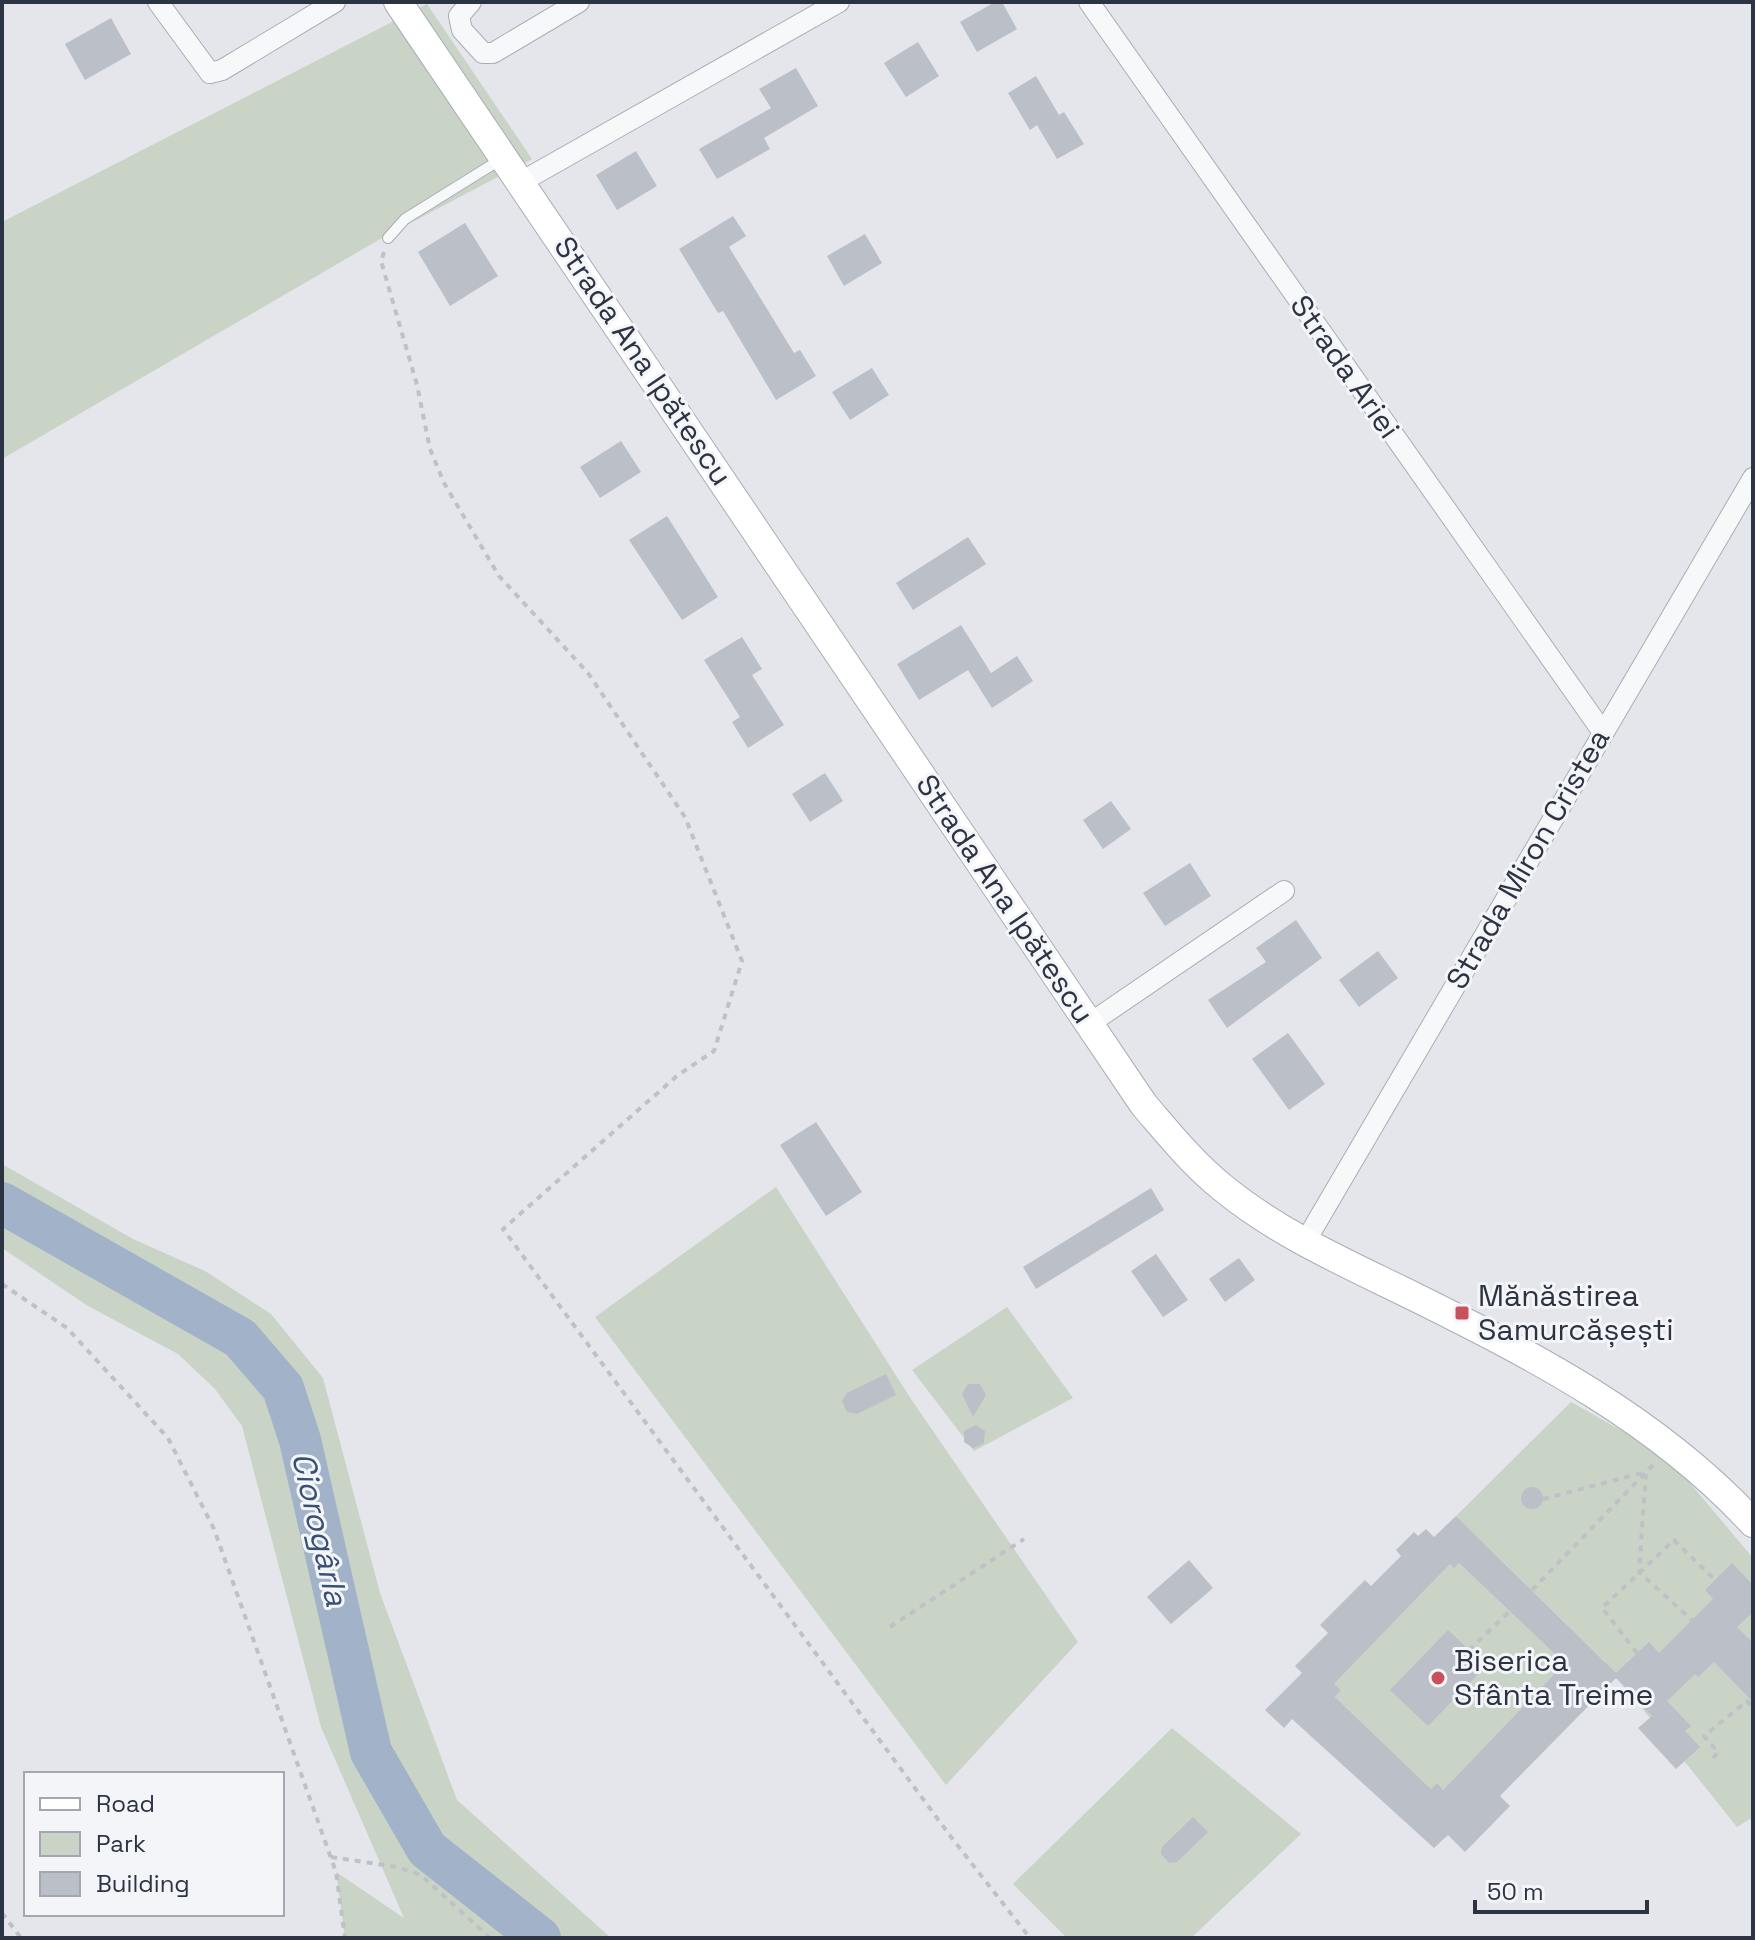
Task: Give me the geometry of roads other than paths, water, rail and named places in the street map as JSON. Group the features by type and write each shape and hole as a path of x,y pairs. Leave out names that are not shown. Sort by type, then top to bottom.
{"main road":[{"name":"Strada Ana Ipătescu","path":"398,2 1144,1105 1195,1164 1226,1190 1305,1242 1500,1339 1609,1402 1672,1445 1753,1523"}],"street":[{"path":"158,2 210,73 222,70 335,2"},
{"path":"471,2 459,16 462,30 483,53 493,53 579,2"},
{"path":"521,182 839,2"},
{"name":"Strada Ariei","path":"1089,2 1602,731"},
{"path":"438,59 462,30"},
{"name":"Strada Miron Cristea","path":"1305,1242 1753,478"},
{"path":"1089,1024 1284,891"}],"lane":[{"path":"388,238 405,219 504,157"}],"waterway":[{"name":"Ciorogârla","path":"2,1203 240,1338 283,1388 300,1440 371,1752 427,1849 540,1938"}],"place":[{"name":"Mănăstirea Samurcășești","path":"1462,1313"},
{"name":"Biserica Sfânta Treime","path":"1438,1678"}]}
